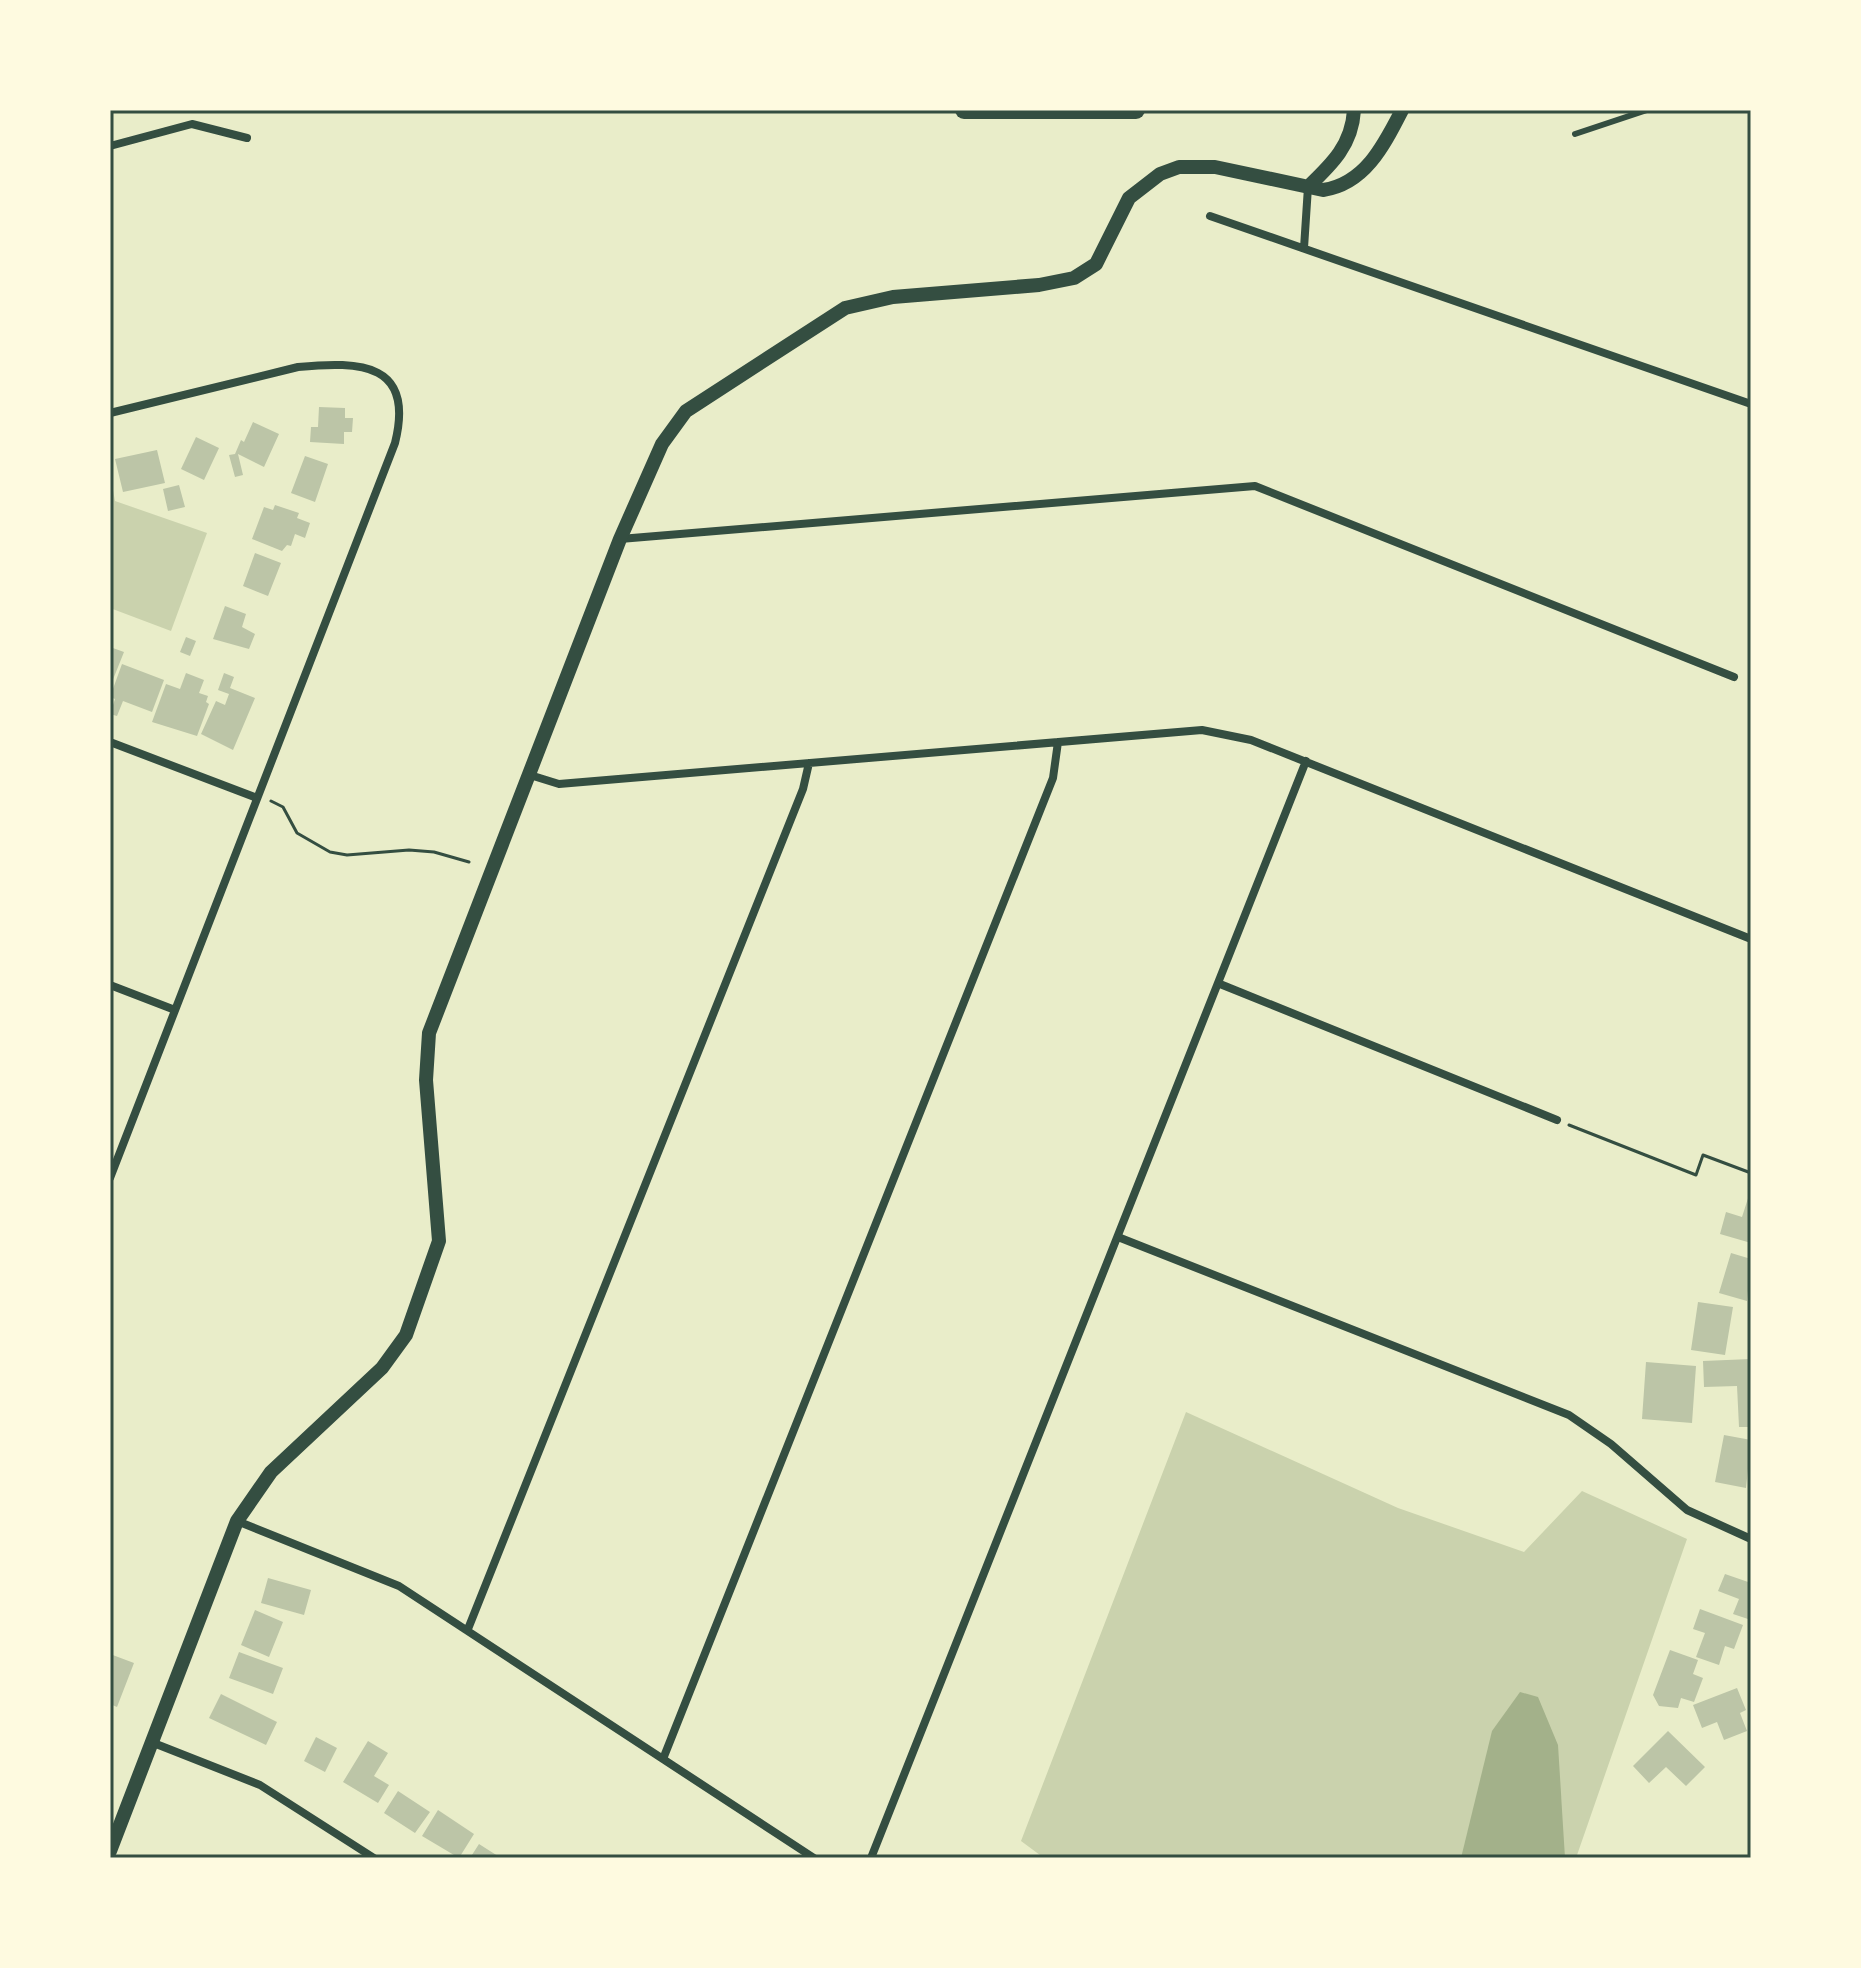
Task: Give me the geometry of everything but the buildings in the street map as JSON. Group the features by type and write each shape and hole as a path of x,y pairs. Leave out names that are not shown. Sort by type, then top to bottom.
{"main road":[{"path":"964,110 1136,110"}],"street":[{"path":"1304,248 1308,187 1344,150 1354,110"},
{"path":"110,1851 237,1521 271,1472 382,1368 406,1335 433,1266 439,1241 426,1080 429,1033 620,539 662,444 686,411 845,308 893,297 1039,285 1074,278 1096,264 1129,198 1160,174 1179,167 1215,167 1323,190 1350,182 1374,159 1402,110"},
{"path":"110,146 192,124 247,138"},
{"path":"1210,216 1751,404"},
{"path":"110,413 298,367 329,364 358,365 384,376 400,395 401,419 395,443 110,1178"},
{"path":"620,539 1255,486 1734,677"},
{"path":"530,775 559,784 1202,730 1238,736 1306,761 1751,939"},
{"path":"110,742 257,798"},
{"path":"663,1759 1053,778 1058,742"},
{"path":"871,1858 1306,761"},
{"path":"468,1629 803,789 809,763"},
{"path":"1220,984 1557,1120"},
{"path":"110,985 175,1010"},
{"path":"1118,1237 1569,1415 1611,1444 1687,1510 1751,1539"},
{"path":"237,1521 399,1586 814,1858"},
{"path":"151,1742 260,1785 374,1858"}],"lane":[{"path":"1575,134 1647,110"}],"path":[{"path":"257,798 276,802 283,807 297,833 330,852 347,855 409,850 434,852 469,862"},
{"path":"1557,1120 1696,1175 1703,1155 1751,1173"}],"shaded area":[{"path":"110,474 115,501 207,533 171,631 110,608"},
{"path":"1186,1412 1398,1508 1524,1552 1582,1491 1687,1539 1576,1858 1044,1858 1021,1841"},
{"path":"1520,1692 1538,1697 1558,1745 1565,1858 1461,1858 1492,1731"}]}
